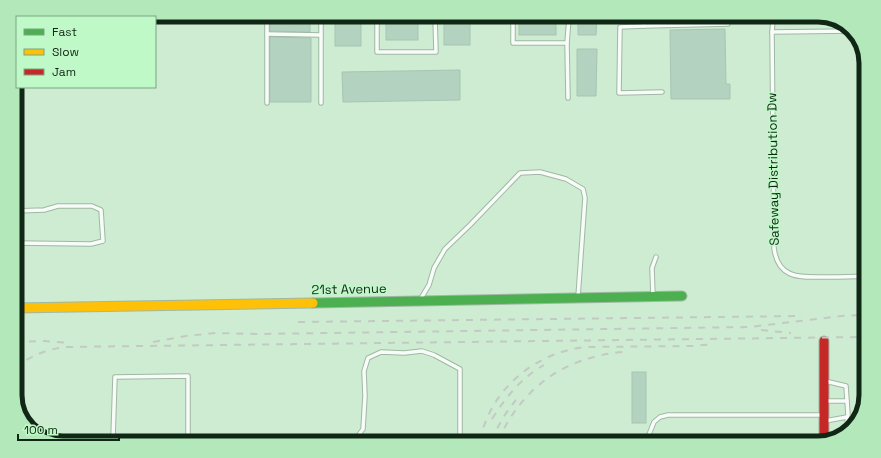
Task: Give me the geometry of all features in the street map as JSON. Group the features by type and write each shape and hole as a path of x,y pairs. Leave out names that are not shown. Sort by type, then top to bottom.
{"street":[{"name":"21st Avenue","path":"22,308 682,296"},
{"path":"824,341 824,436"}],"lane":[{"path":"266,103 268,22"},
{"path":"321,22 322,103"},
{"path":"377,22 377,52 436,52 436,22"},
{"path":"513,22 513,43 567,43"},
{"path":"568,98 567,43 569,22"},
{"name":"Safeway Distribution Dw","path":"773,22 774,248 776,259 778,264 786,272 797,276 859,276"},
{"path":"662,92 619,93 620,27 728,24"},
{"path":"772,32 844,31"},
{"path":"267,34 321,35"},
{"path":"419,301 429,285 434,268 445,249 520,173 540,172 566,179 584,189 585,198 578,298"},
{"path":"22,211 44,210 58,206 92,206 102,210 103,241 90,244 22,243"},
{"path":"653,297 652,268 656,257"},
{"path":"358,436 363,429 365,396 364,372 368,358 381,352 404,353 422,351 434,355 460,369 460,436"},
{"path":"113,436 115,377 188,376 188,436"},
{"path":"824,381 846,386 847,424"},
{"path":"824,401 847,401"},
{"path":"648,436 654,422 660,417 668,415 824,418 847,417"}],"building":[{"path":"270,22 310,22 310,32 270,31"},
{"path":"335,22 361,22 361,46 335,46"},
{"path":"386,22 418,22 418,40 386,40"},
{"path":"444,22 470,22 470,45 444,45"},
{"path":"519,22 556,22 556,35 519,35"},
{"path":"578,22 597,22 596,35 578,35"},
{"path":"725,29 726,84 730,84 730,99 671,99 670,30"},
{"path":"270,37 311,38 311,102 270,102"},
{"path":"577,49 597,49 596,96 577,96"},
{"path":"460,70 460,100 343,102 342,72"},
{"path":"632,372 646,372 646,423 632,423"}],"railway":[{"path":"153,342 215,333 259,334 749,327 859,315"},
{"path":"298,322 802,316"},
{"path":"761,330 791,333"},
{"path":"22,363 38,354 64,347 859,337"},
{"path":"22,342 45,341 71,343"},
{"path":"481,436 491,410 511,383 538,362 554,355 587,347 694,346 714,344"},
{"path":"501,436 520,405 533,390 548,378 564,368 582,360 623,352"},
{"path":"492,419 503,403 521,382 544,365"},
{"path":"494,436 508,410 516,400"}],"traffic: fast":[{"path":"313,303 682,296"}],"traffic: slow":[{"path":"22,308 313,303"}],"traffic: jam":[{"path":"824,341 824,436"}]}
